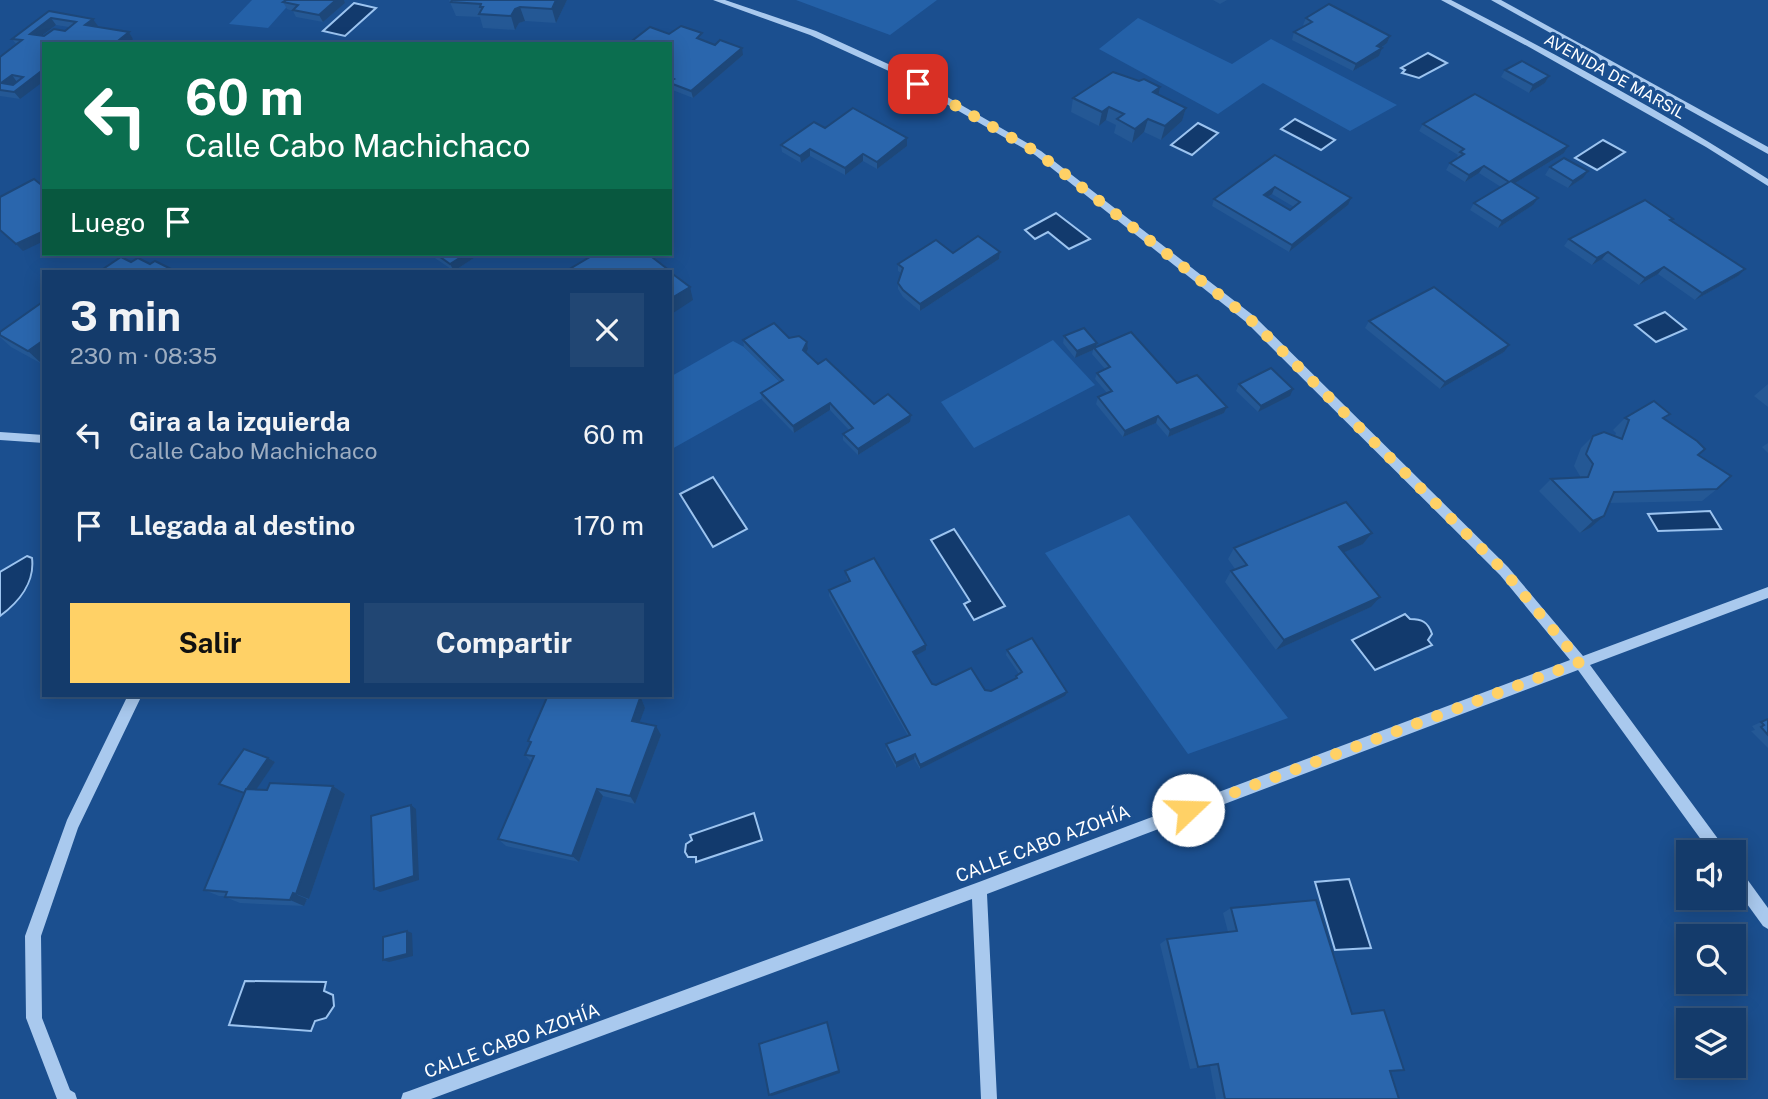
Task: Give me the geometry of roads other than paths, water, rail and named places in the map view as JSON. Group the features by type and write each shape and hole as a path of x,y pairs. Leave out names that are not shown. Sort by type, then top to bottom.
{"street":[{"path":"717,0 813,33 894,70 1038,153 1250,319 1504,571 1580,662 1710,840"},
{"name":"AVENIDA DE MARSIL","path":"1445,0 1555,58 1709,145 1768,183"},
{"name":"AVENIDA DE MARSIL","path":"1495,0 1768,151"},
{"path":"0,436 42,439"},
{"name":"CALLE CABO AZOHÍA","path":"409,1099 979,889 1768,592"},
{"path":"69,1099 64,1096 34,1018 33,936 72,825 134,697"},
{"path":"979,889 989,1099"},
{"path":"1746,890 1768,920"}]}
